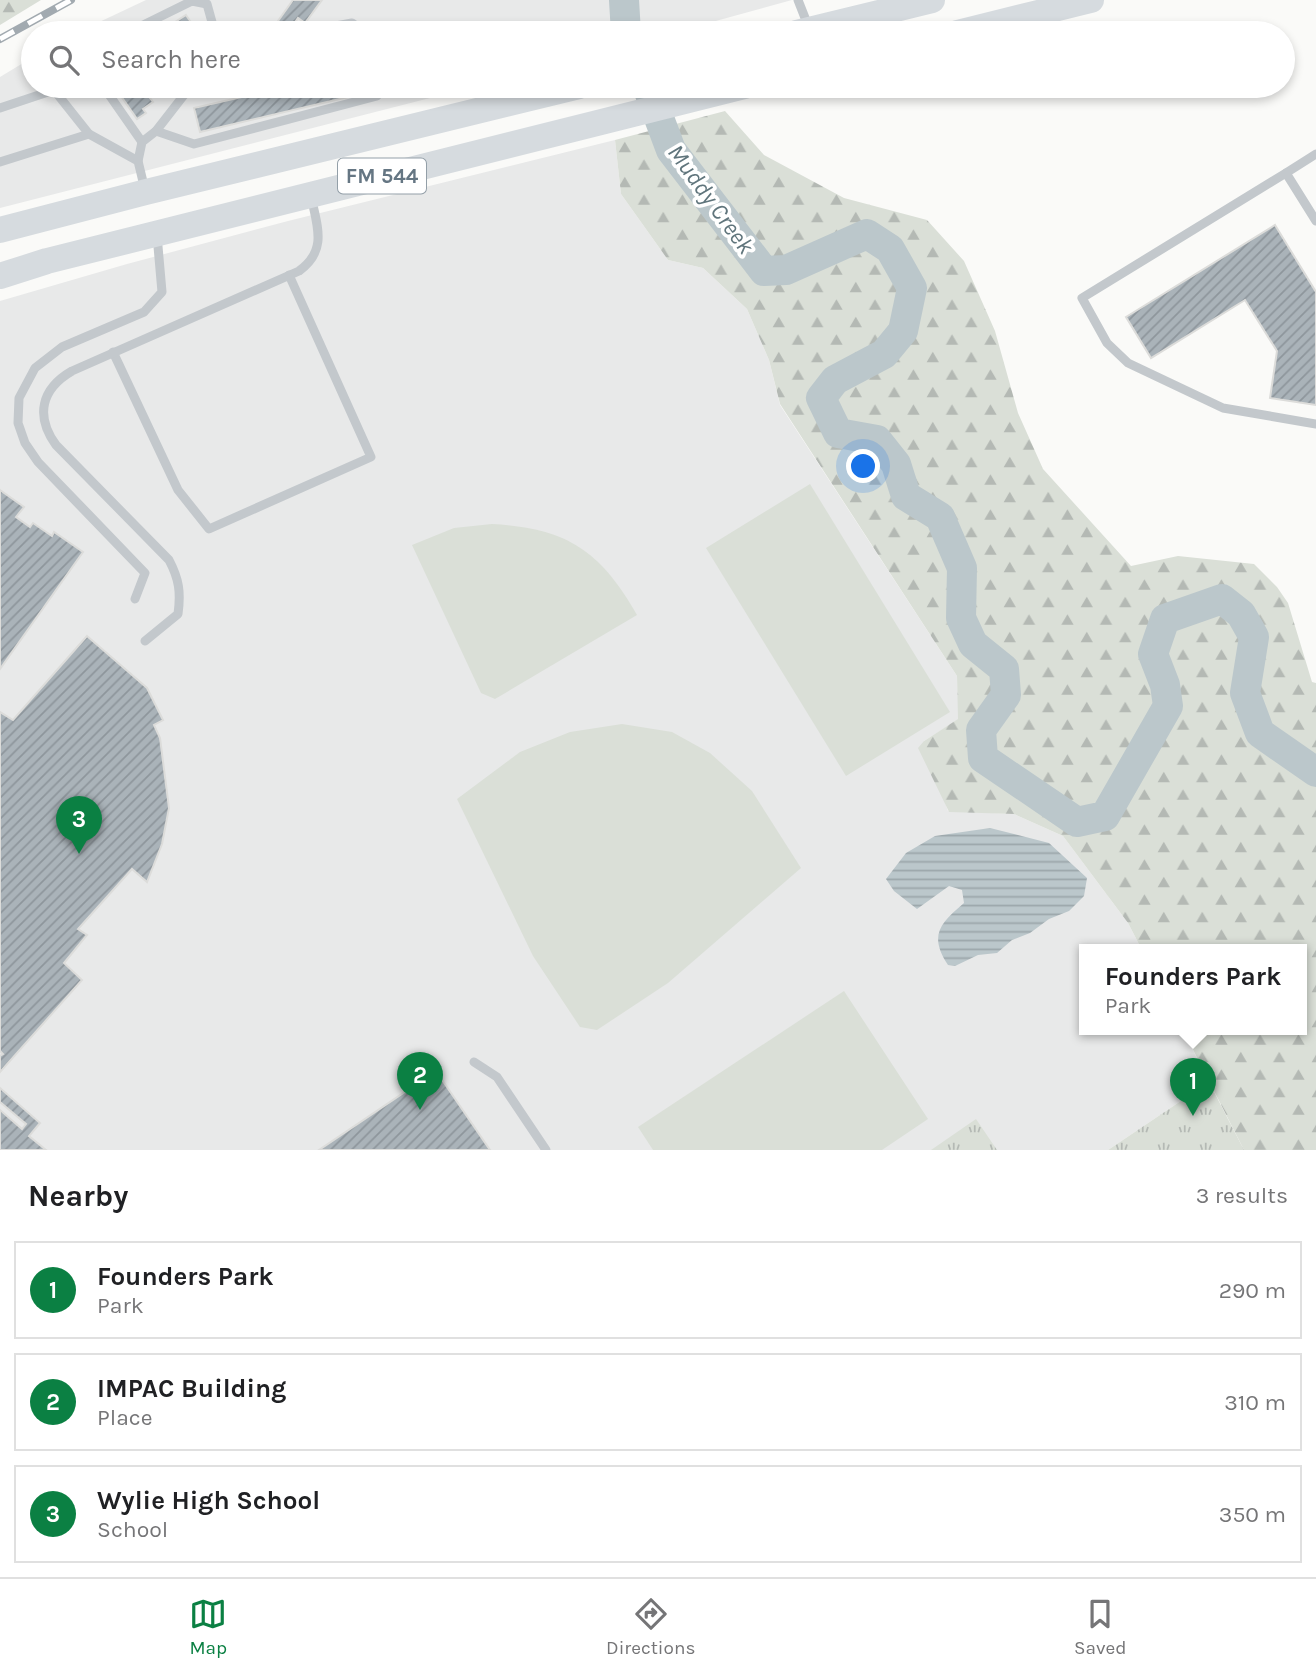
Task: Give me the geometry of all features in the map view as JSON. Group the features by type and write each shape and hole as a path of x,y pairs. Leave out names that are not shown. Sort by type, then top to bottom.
{"main road":[{"path":"847,21 932,0"},
{"path":"1006,21 1091,0"},
{"name":"FM 544","path":"0,230 530,98"},
{"name":"FM 544","path":"0,276 156,233 696,98"},
{"path":"146,192 156,233"}],"lane":[{"path":"798,0 801,21"},
{"path":"151,21 192,1 206,4 211,21"},
{"path":"0,108 30,98"},
{"path":"60,98 89,134 138,161"},
{"path":"111,98 142,142"},
{"path":"146,192 138,161 142,142 156,131 182,98"},
{"path":"156,131 194,144 369,98"},
{"path":"0,162 89,134"},
{"path":"1316,154 1082,298 1107,343 1128,363 1223,408 1316,424"},
{"path":"1286,173 1316,221"},
{"path":"145,641 178,614 181,595 178,576 169,559 56,445 47,433 43,419 44,404 59,378 309,264 318,242 311,194"},
{"path":"135,599 145,573 38,462 25,443 18,423 19,398 35,368 44,361 62,348 144,312 162,292 156,233"},
{"path":"113,352 178,490 209,529 371,457 289,275"},
{"path":"474,1062 496,1077 546,1150"}],"shaded area":[{"path":"146,0 792,0 716,21 101,21"},
{"path":"21,64 21,98 430,98 0,208 0,77"},
{"path":"615,140 621,194 668,260 703,268 747,309 769,360 780,405 957,676 959,719 924,741 948,811 1014,814 1063,836 1128,923 1139,944 1079,944 1079,1035 1186,1035 1209,1082 1108,1150 0,1150 0,301 288,221"},
{"path":"990,828 1049,843 1087,878 1084,896 1069,911 1012,940 997,953 978,955 955,966 948,965 942,955 938,938 948,917 964,903 962,890 949,886 917,909 894,891 886,879 906,853 935,836"}],"green space":[{"path":"0,0 41,0 0,25"},
{"path":"725,111 764,155 844,198 927,220 964,261 995,331 1018,413 1043,469 1131,566 1178,556 1254,564 1277,587 1288,603 1312,682 1316,683 1316,1150 1244,1150 1186,1035 1307,1035 1307,944 1139,944 1128,923 1063,836 1014,814 949,812 918,748 924,741 958,719 957,676 780,404 769,360 747,309 703,268 668,260 621,194 615,140"},
{"path":"810,484 950,712 846,776 706,548"},
{"path":"492,524 541,531 561,537 578,547 609,574 637,615 495,699 481,693 412,545 454,528"},
{"path":"622,724 672,732 710,753 752,791 801,868 668,983 597,1030 580,1027 533,956 457,799 520,752 570,732"},
{"path":"844,991 928,1119 882,1150 653,1150 638,1127"},
{"path":"1209,1082 1244,1150 1108,1150"},
{"path":"976,1119 997,1150 931,1150"}],"building":[{"path":"293,0 322,0 306,21 298,18 296,21 278,21"},
{"path":"186,15 190,21 177,21"},
{"path":"122,98 150,98 153,102 143,109 146,113 137,119"},
{"path":"238,98 344,98 200,132 194,108"},
{"path":"1275,225 1316,292 1316,405 1270,398 1277,351 1245,300 1151,358 1126,317"},
{"path":"0,490 24,507 16,517 30,527 33,523 52,536 54,532 83,552 0,669"},
{"path":"87,636 147,688 163,720 154,725 160,738 169,808 162,844 147,882 132,869 78,929 87,935 64,963 82,980 0,1072 0,1056 3,1054 0,1051 0,712 13,720"},
{"path":"436,1071 490,1150 319,1150"},
{"path":"0,1088 40,1123 29,1136 46,1150 0,1150 0,1110 22,1129 26,1124 0,1102"}],"waterway":[{"name":"Muddy Creek","path":"624,0 625,21"},
{"name":"Muddy Creek","path":"652,98 671,150 764,271 786,270 867,234 890,249 912,288 903,331 884,354 835,380 821,398 838,433 877,440 896,464 906,496 940,517 962,568 961,618 973,644 1004,669 1006,695 981,730 983,758 1077,822 1105,816 1168,706 1165,685 1153,654 1165,619 1222,599 1241,614 1254,637 1245,693 1260,733 1316,772"}],"railway":[{"path":"33,21 71,0"},
{"path":"0,39 21,27"}],"place":[{"name":"Wylie High School","path":"79,854"},
{"name":"IMPAC Building","path":"420,1110"},
{"name":"Founders Park","path":"1193,1116"}]}
